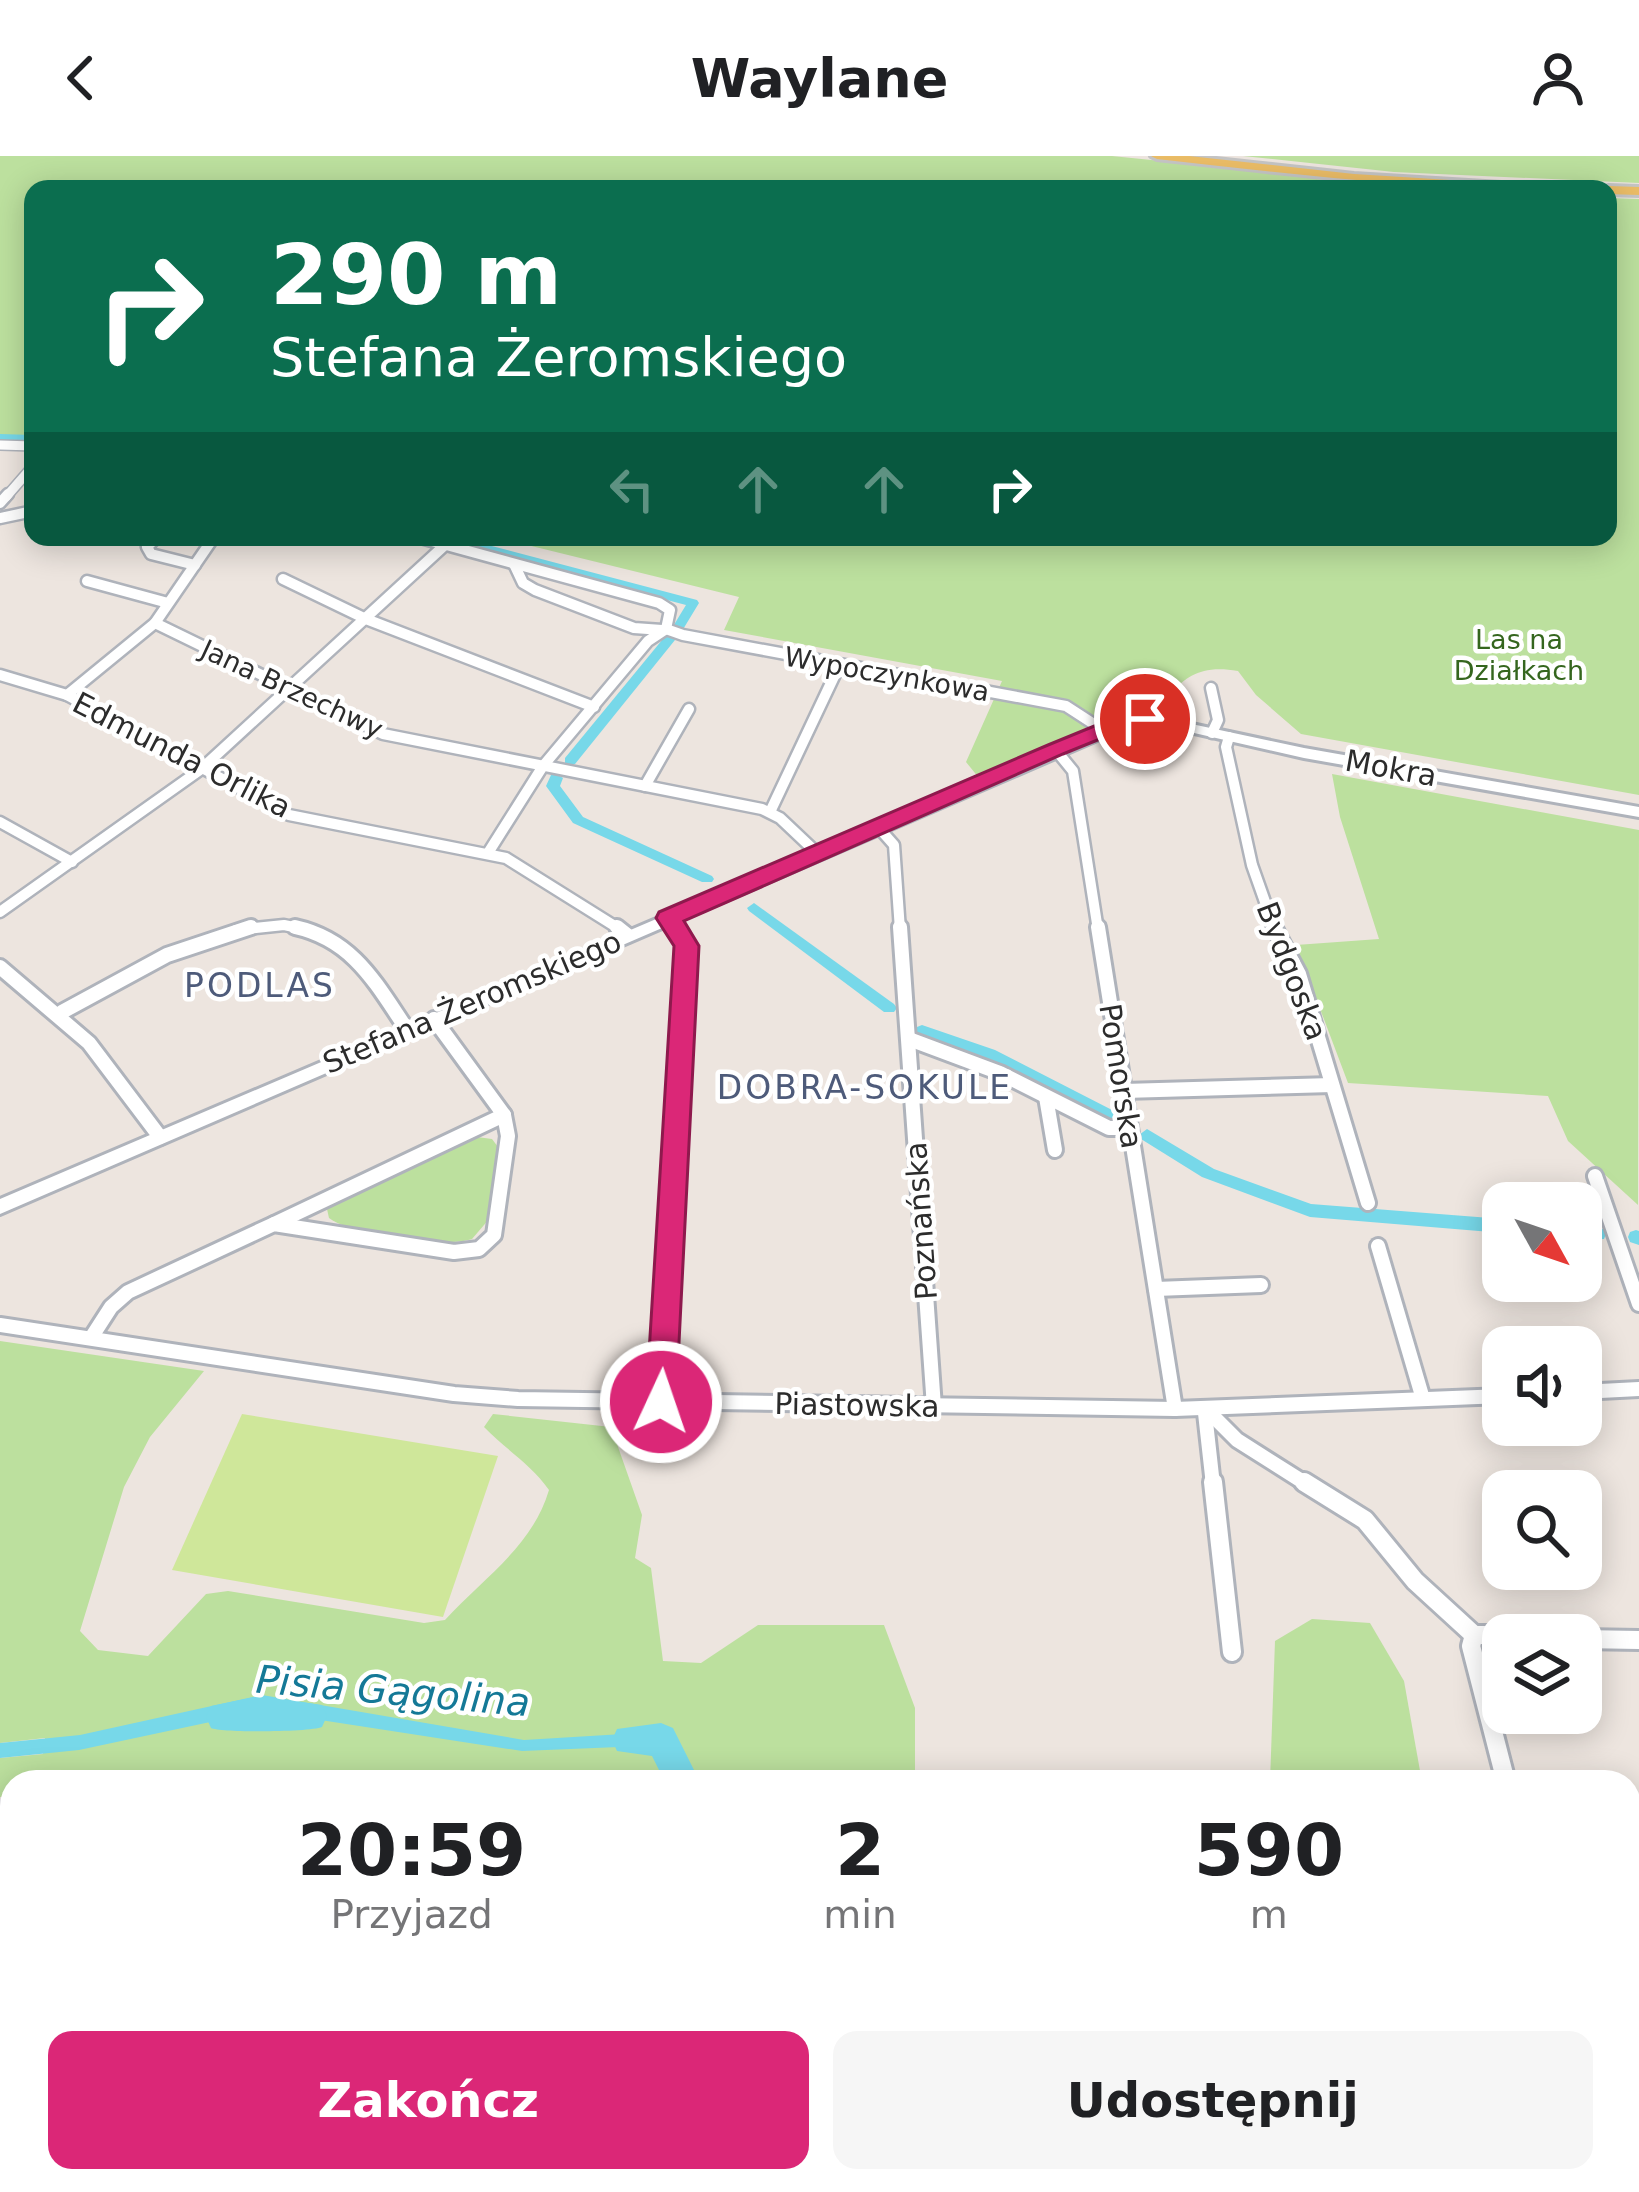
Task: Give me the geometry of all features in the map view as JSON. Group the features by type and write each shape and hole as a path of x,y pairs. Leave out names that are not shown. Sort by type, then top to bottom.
{"main road":[{"path":"1157,156 1398,180"}],"street":[{"path":"0,503 24,476"},
{"path":"148,546 151,554 195,565"},
{"path":"67,695 154,622 208,546"},
{"path":"0,912 200,770 444,546"},
{"name":"Wypoczynkowa","path":"449,546 659,603 670,610 667,628"},
{"name":"Wypoczynkowa","path":"514,564 523,583 535,590 634,628 667,628 838,666 1066,706 1103,730"},
{"path":"284,578 366,619 594,707"},
{"path":"87,581 168,603"},
{"name":"Jana Brzechwy","path":"154,622 383,734 770,812 817,853"},
{"path":"488,853 543,766 648,641 667,628"},
{"path":"770,812 838,666"},
{"name":"Edmunda Orlika","path":"0,675 67,695 289,815 488,853 557,888 628,935"},
{"name":"Bydgoska","path":"1210,688 1264,902 1284,953 1299,974 1368,1203"},
{"path":"645,786 689,709"},
{"name":"Stefana Żeromskiego","path":"0,1207 1055,749 1145,719"},
{"name":"Mokra","path":"1145,719 1639,812"},
{"name":"Pomorska","path":"1055,749 1073,771 1175,1409"},
{"path":"0,822 72,862"},
{"name":"Poznańska","path":"878,827 894,845 934,1407"},
{"path":"661,1402 687,946 668,918"},
{"path":"62,1012 137,970 242,924 277,925 331,939 355,956 408,1031"},
{"path":"0,967 62,1012 102,1053 160,1137"},
{"path":"274,1224 454,1252 479,1249 494,1234 508,1136 504,1115 434,1019"},
{"path":"908,1039 975,1062 1109,1128 1129,1128"},
{"path":"1124,1091 1332,1085"},
{"path":"1046,1097 1055,1150"},
{"path":"91,1338 111,1307 128,1292 504,1115"},
{"path":"1595,1176 1639,1304"},
{"path":"1378,1246 1423,1400"},
{"path":"1156,1289 1262,1285"},
{"name":"Piastowska","path":"0,1324 454,1394 661,1402 1175,1409 1482,1397"},
{"path":"1602,1391 1639,1389"},
{"path":"1205,1408 1238,1440 1366,1520 1415,1581 1474,1635 1482,1635"},
{"path":"1205,1408 1232,1652"},
{"path":"1474,1635 1472,1646 1503,1770"},
{"path":"1602,1639 1639,1640"}],"green space":[{"path":"0,156 1112,156 1347,180 24,180 24,443 0,442"},
{"path":"1243,156 1639,156 1639,183 1394,172"},
{"name":"Las na Działkach","path":"1617,198 1639,199 1639,795 1301,734 1256,695 1238,671 1214,669 1197,673 1150,706 1108,707 1095,714 1100,726 979,778 966,762 1002,681 724,630 739,597 532,546 1617,546"},
{"path":"1332,774 1639,830 1638,1205 1568,1141 1548,1096 1348,1083 1296,945 1379,939 1340,817"},
{"path":"477,1137 492,1139 498,1147 490,1218 472,1239 399,1239 329,1218 327,1209 335,1202"},
{"path":"0,1341 204,1371 150,1437 124,1487 80,1631 98,1650 148,1656 206,1594 228,1591 424,1623 445,1620 519,1545 549,1490 484,1427 493,1414 611,1427 642,1515 635,1558 651,1568 663,1661 701,1663 758,1625 884,1625 915,1708 915,1770 0,1770 0,1758 43,1754 45,1738 0,1743"},
{"path":"242,1414 498,1456 443,1617 172,1570"},
{"path":"1312,1619 1370,1623 1404,1681 1420,1770 1270,1770 1275,1641"}],"water":[{"path":"262,1695 524,1740 656,1732 667,1745 522,1751 262,1711 79,1750 0,1758 0,1743 80,1735"}],"waterway":[{"path":"0,437 24,438"},
{"path":"476,546 693,603 678,628"},
{"path":"570,761 671,637"},
{"path":"556,778 553,786 578,820 707,879"},
{"path":"754,908 889,1008"},
{"path":"922,1031 989,1054 1108,1115"},
{"path":"1147,1135 1208,1173 1310,1210 1482,1224"},
{"name":"Pisia Gągolina","path":"223,1717 259,1712 310,1716"},
{"name":"Pisia Gągolina","path":"629,1740 661,1739 677,1770"}],"district":[{"name":"PODLAS","path":"260,985"},
{"name":"DOBRA-SOKULE","path":"865,1087"}],"route":[{"path":"661,1402 687,946 668,918 1055,749 1145,719"}]}
